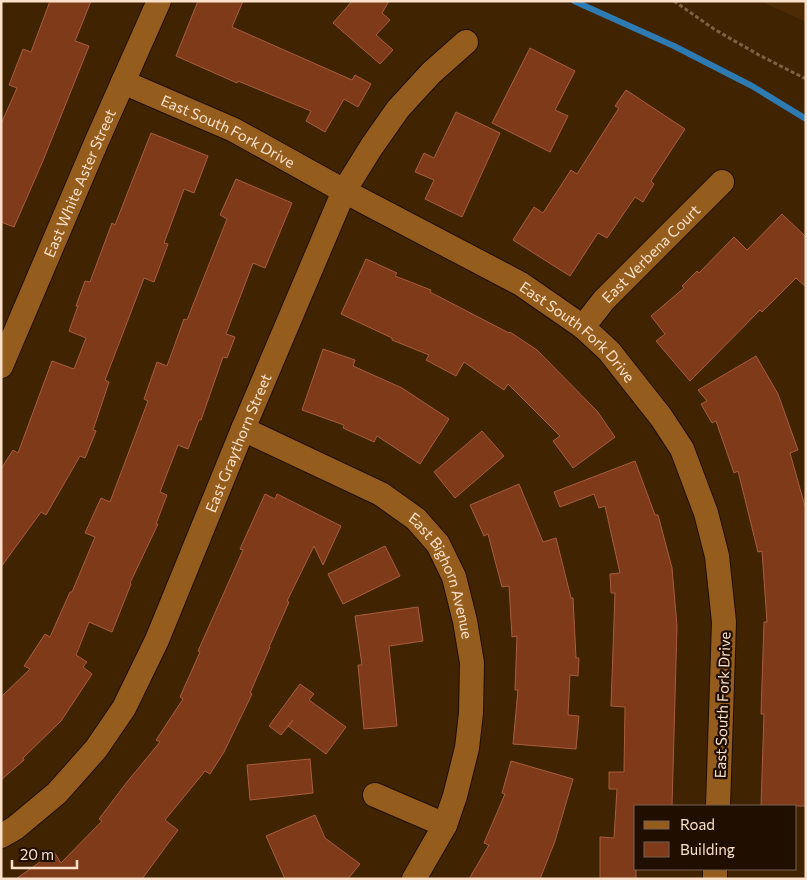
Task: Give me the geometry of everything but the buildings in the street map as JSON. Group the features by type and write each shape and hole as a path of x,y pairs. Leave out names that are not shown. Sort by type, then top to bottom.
{"street":[{"name":"East White Aster Street","path":"1,366 159,1"},
{"name":"East Graythorn Street","path":"1,836 14,828 57,792 96,750 124,708 157,640 344,190 398,109 431,73 466,42"},
{"name":"East South Fork Drive","path":"123,82 234,130 521,284 583,327 609,351 661,416 682,449 706,513 717,556 724,622 718,805"},
{"name":"East Verbena Court","path":"583,327 604,300 722,182"},
{"name":"East Bighorn Avenue","path":"243,430 381,494 416,519 438,544 454,577 465,621 472,663 471,713 467,748 446,825 414,879"},
{"path":"375,795 446,825"}],"path":[{"path":"674,1 714,29 806,79"}],"shaded area":[{"path":"760,1 806,1 806,22"}],"waterway":[{"path":"574,1 674,46 752,86 806,119"}]}
